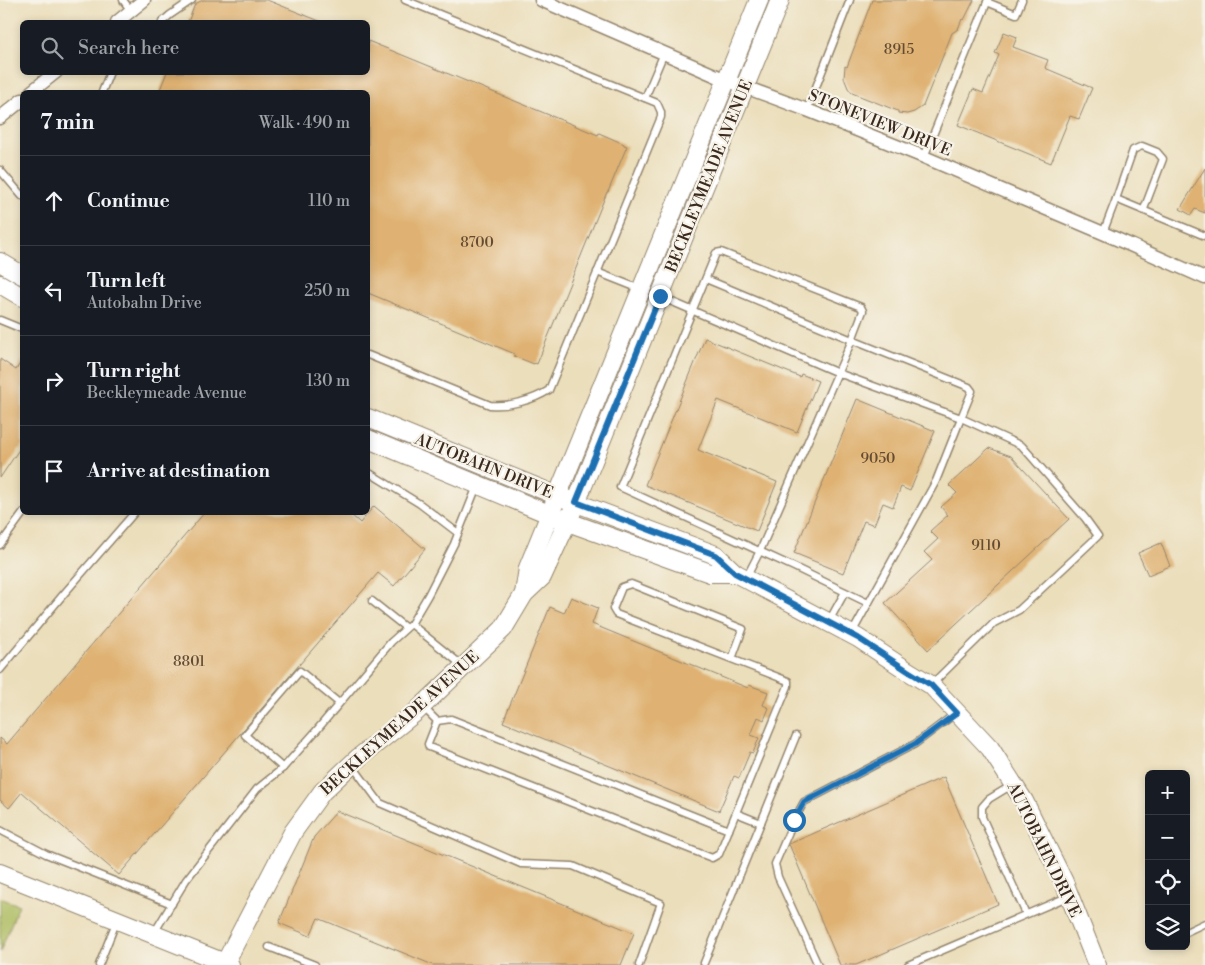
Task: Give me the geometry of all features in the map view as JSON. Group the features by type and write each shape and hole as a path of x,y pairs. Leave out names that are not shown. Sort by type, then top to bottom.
{"street":[{"path":"118,20 127,5 144,0"},
{"name":"STONEVIEW DRIVE","path":"541,0 726,80 924,157 1103,232 1205,278"},
{"name":"BECKLEYMEADE AVENUE","path":"524,594 528,568 759,0"},
{"name":"BECKLEYMEADE AVENUE","path":"226,964 293,832 322,792 351,764 422,706 503,629 524,594 542,577 568,522 780,0"},
{"path":"34,90 52,75"},
{"path":"0,118 20,102"},
{"path":"0,262 20,274"},
{"path":"0,284 20,296"},
{"path":"642,289 660,296"},
{"name":"AUTOBAHN DRIVE","path":"370,419 558,496 716,555 740,576 851,634 931,685 990,748 1024,801 1064,882 1097,965"},
{"name":"AUTOBAHN DRIVE","path":"370,440 568,522 710,573 740,576"},
{"path":"0,873 226,964"}],"lane":[{"path":"164,20 192,0"},
{"path":"370,356 490,405 507,404 539,396 549,390 661,118 661,112 657,103 405,0"},
{"path":"807,110 850,0"},
{"path":"924,157 987,1 1016,14 1022,0"},
{"path":"645,98 664,53"},
{"path":"103,90 109,75"},
{"path":"1103,232 1133,150 1142,146 1157,152 1163,159 1144,210"},
{"path":"0,170 20,194"},
{"path":"1116,199 1205,236"},
{"path":"740,576 760,551 863,312 860,307 721,252 716,253 620,487 760,551 868,603"},
{"path":"597,272 642,289"},
{"path":"706,279 969,387 972,391 936,481 851,634"},
{"path":"660,296 838,373 961,418 1022,446 1085,518 1098,536 1019,610 994,623 931,685"},
{"path":"0,320 20,328"},
{"path":"370,473 420,504 458,533"},
{"path":"154,934 186,880 257,789 283,768 390,642 408,626 428,595 458,533 478,484"},
{"path":"0,545 22,515"},
{"path":"0,670 132,515"},
{"path":"437,722 428,744 429,747 712,858 719,854 788,682 616,614 613,609 622,586 631,584 743,629 732,659"},
{"path":"829,622 845,592"},
{"path":"372,601 464,666"},
{"path":"283,768 246,735 300,671 339,703"},
{"path":"422,706 437,722"},
{"path":"818,965 778,877 775,864 794,820 804,802 915,744 957,713"},
{"path":"437,722 451,719 729,830"},
{"path":"704,963 796,736"},
{"path":"351,764 380,803 521,864 573,866 660,903 639,965"},
{"path":"1013,784 989,799 982,807 982,817 1026,914"},
{"path":"736,813 761,823"},
{"path":"0,830 46,854 172,904"},
{"path":"908,965 1069,896"},
{"path":"99,965 117,920"},
{"path":"1190,930 1205,924"},
{"path":"269,947 315,965"}],"green space":[{"path":"0,898 19,905 0,952"}],"building":[{"path":"203,0 267,0 317,20 189,20 195,4"},
{"path":"872,0 974,0 958,29 952,33 923,106 914,112 907,114 898,113 898,111 852,93 844,78 845,66 847,67"},
{"path":"1004,32 1017,37 1013,47 1048,60 1045,68 1092,88 1079,119 1070,116 1051,163 958,125 973,89 983,93 999,55 995,53"},
{"path":"370,42 598,135 599,133 627,146 537,364 534,364 514,356 515,354 370,294 370,90 160,90 166,75 370,75"},
{"path":"1205,168 1205,213 1195,209 1191,215 1180,209"},
{"path":"705,338 800,377 801,374 818,381 797,432 718,400 698,450 777,482 757,531 645,485"},
{"path":"0,359 16,370 20,363 20,448 0,478"},
{"path":"857,399 935,431 910,491 901,487 893,507 883,503 874,525 864,521 843,573 794,553"},
{"path":"989,448 1011,456 1069,519 928,650 885,603 932,560 924,552 938,539 930,531 948,515 941,507 957,493 949,485"},
{"path":"374,506 425,549 394,586 378,573 119,875 22,792 9,808 0,800 0,738 7,744 202,515 351,515 360,523 367,515 370,515 370,511"},
{"path":"1161,543 1170,566 1148,575 1138,553"},
{"path":"571,597 598,608 592,624 748,688 749,685 768,692 763,705 769,708 764,720 758,717 751,735 759,738 753,753 750,752 739,778 734,776 719,811 503,722 550,607 564,613"},
{"path":"944,777 998,904 856,965 840,965 789,844"},
{"path":"337,811 634,933 621,965 433,965 318,918 310,936 279,923 314,837"}],"route":[{"path":"660,296 576,502 716,555 735,573 858,638 931,685 957,713 915,744 804,802 794,820"}]}
